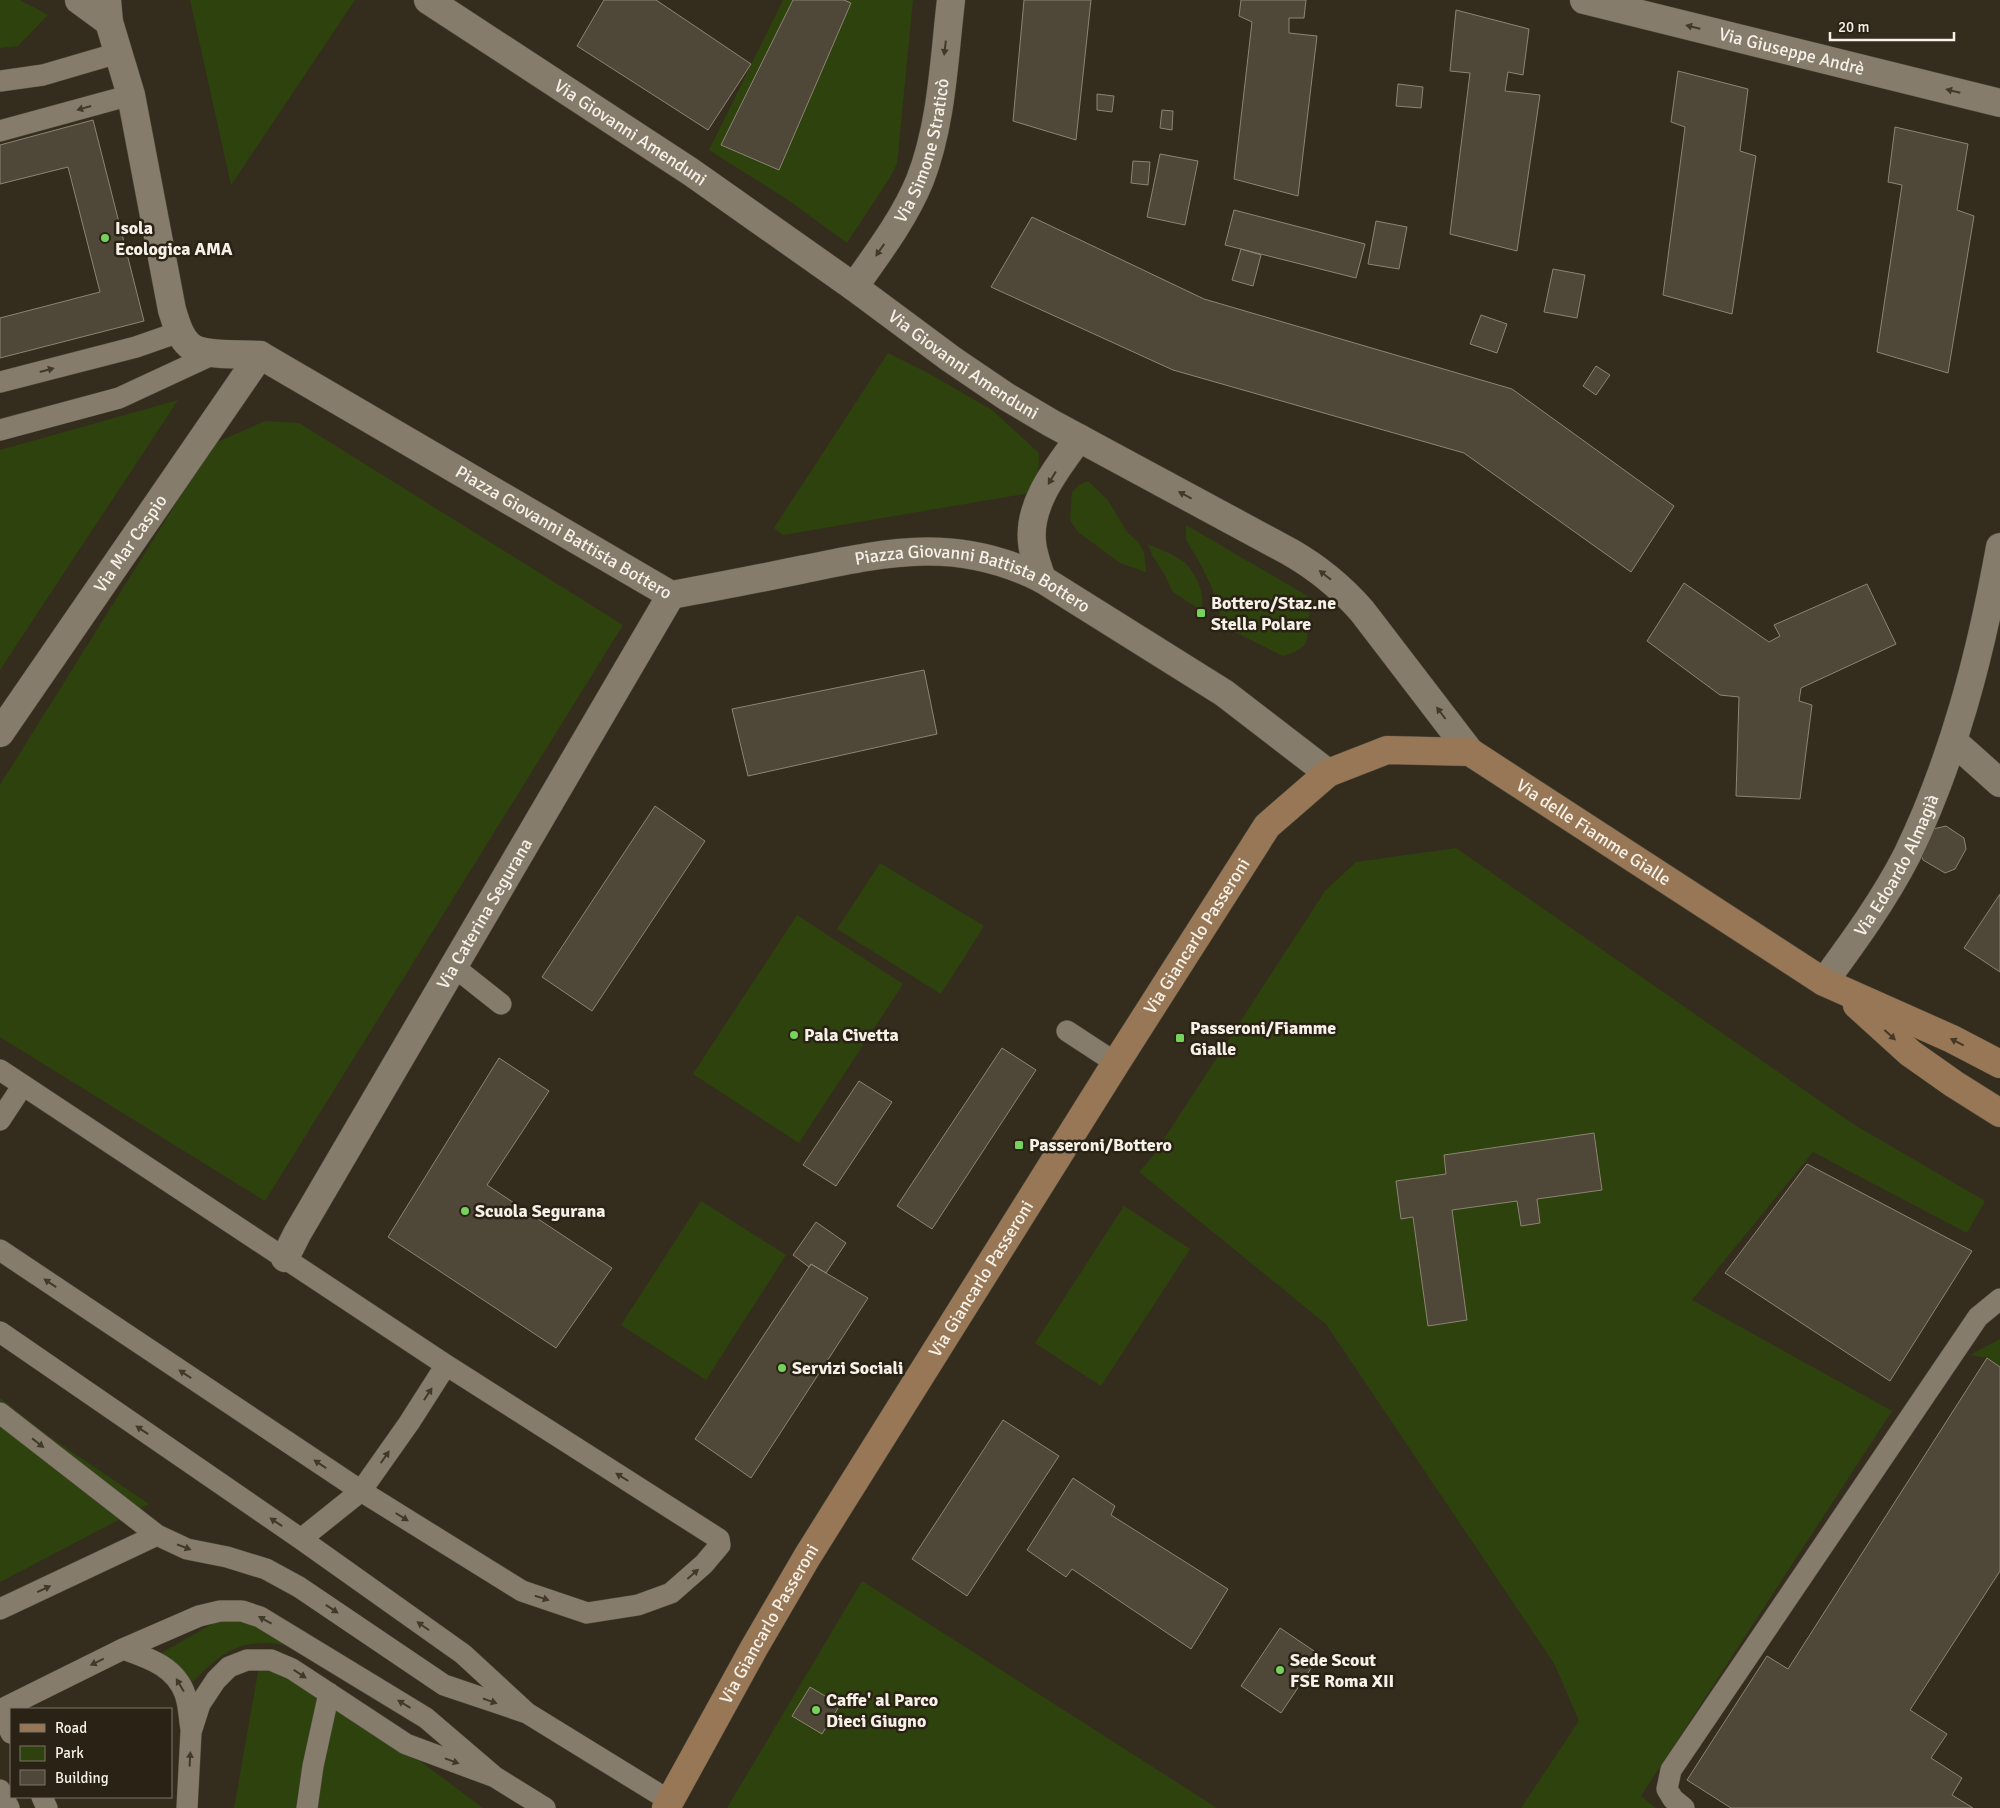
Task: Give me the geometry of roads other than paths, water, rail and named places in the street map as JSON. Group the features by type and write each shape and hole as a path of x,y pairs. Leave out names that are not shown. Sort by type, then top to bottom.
{"street":[{"path":"79,0 108,11"},
{"name":"Via Giovanni Amenduni","path":"428,0 691,172 854,287 951,359 1007,397 1290,552 1333,582 1349,596 1372,624 1470,752"},
{"name":"Via Simone Straticò","path":"854,287 910,202 926,160 936,118 951,0"},
{"name":"Via Giuseppe Andrè","path":"1584,0 2000,103"},
{"name":"Piazza Giovanni Battista Bottero","path":"108,11 118,54 131,95 172,310 179,332 193,348 216,353 260,355 671,595 872,556 912,551 955,552 976,555 1013,566 1042,579 1224,693 1328,774"},
{"name":"Via Mar Caspio","path":"0,733 260,355"},
{"path":"1042,579 1032,541 1032,527 1049,481 1079,438"},
{"name":"Via Edoardo Almagià","path":"1833,986 1906,856 1937,786 1953,741 1979,647 2000,547"},
{"name":"Via Caterina Segurana","path":"285,1258 297,1234 453,966 671,595"},
{"path":"1953,741 2000,783"},
{"path":"1328,774 1387,750 1470,752"},
{"name":"Via delle Fiamme Gialle","path":"1470,752 1833,986 1910,1053 2000,1113"},
{"name":"Via Giancarlo Passeroni","path":"668,1805 807,1556 1267,826 1328,774"},
{"name":"Via delle Fiamme Gialle","path":"1833,986 1952,1039 2000,1064"}],"lane":[{"path":"0,82 43,75 118,54"},
{"path":"0,131 131,95"},
{"path":"0,382 136,347 179,332"},
{"path":"0,430 119,398 216,353"},
{"path":"453,966 501,1004"},
{"path":"1067,1031 1116,1063"},
{"path":"0,1070 446,1365 719,1538 720,1546 704,1564 670,1593 638,1605 587,1613 522,1591 361,1492 0,1250"},
{"path":"0,1120 23,1085"},
{"path":"1684,1808 1673,1799 1667,1788 1671,1770 1978,1317 2000,1299"},
{"path":"0,1332 301,1539 463,1654 527,1713 668,1805"},
{"path":"301,1539 361,1492 409,1423 446,1365"},
{"path":"0,1413 157,1535 187,1549 228,1557 266,1569 299,1587 444,1685 527,1713"},
{"path":"0,1609 157,1535"},
{"path":"10,1731 0,1710 123,1649 199,1616 220,1610 242,1611 260,1617 426,1718 495,1777 545,1808"},
{"path":"123,1649 150,1658 165,1667 177,1680 185,1694 191,1732 187,1808"},
{"path":"191,1732 200,1704 216,1680 229,1667 247,1660 271,1660 292,1669 406,1744 495,1777"},
{"path":"307,1808 313,1766 329,1694"},
{"path":"0,1790 9,1808"}],"place":[{"name":"Isola Ecologica AMA","path":"105,238"},
{"name":"Bottero/Staz.ne Stella Polare","path":"1201,613"},
{"name":"Pala Civetta","path":"794,1035"},
{"name":"Passeroni/Fiamme Gialle","path":"1180,1038"},
{"name":"Passeroni/Bottero","path":"1019,1145"},
{"name":"Scuola Segurana","path":"465,1211"},
{"name":"Servizi Sociali","path":"782,1368"},
{"name":"Sede Scout FSE Roma XII","path":"1280,1670"},
{"name":"Caffe' al Parco Dieci Giugno","path":"816,1710"}]}
